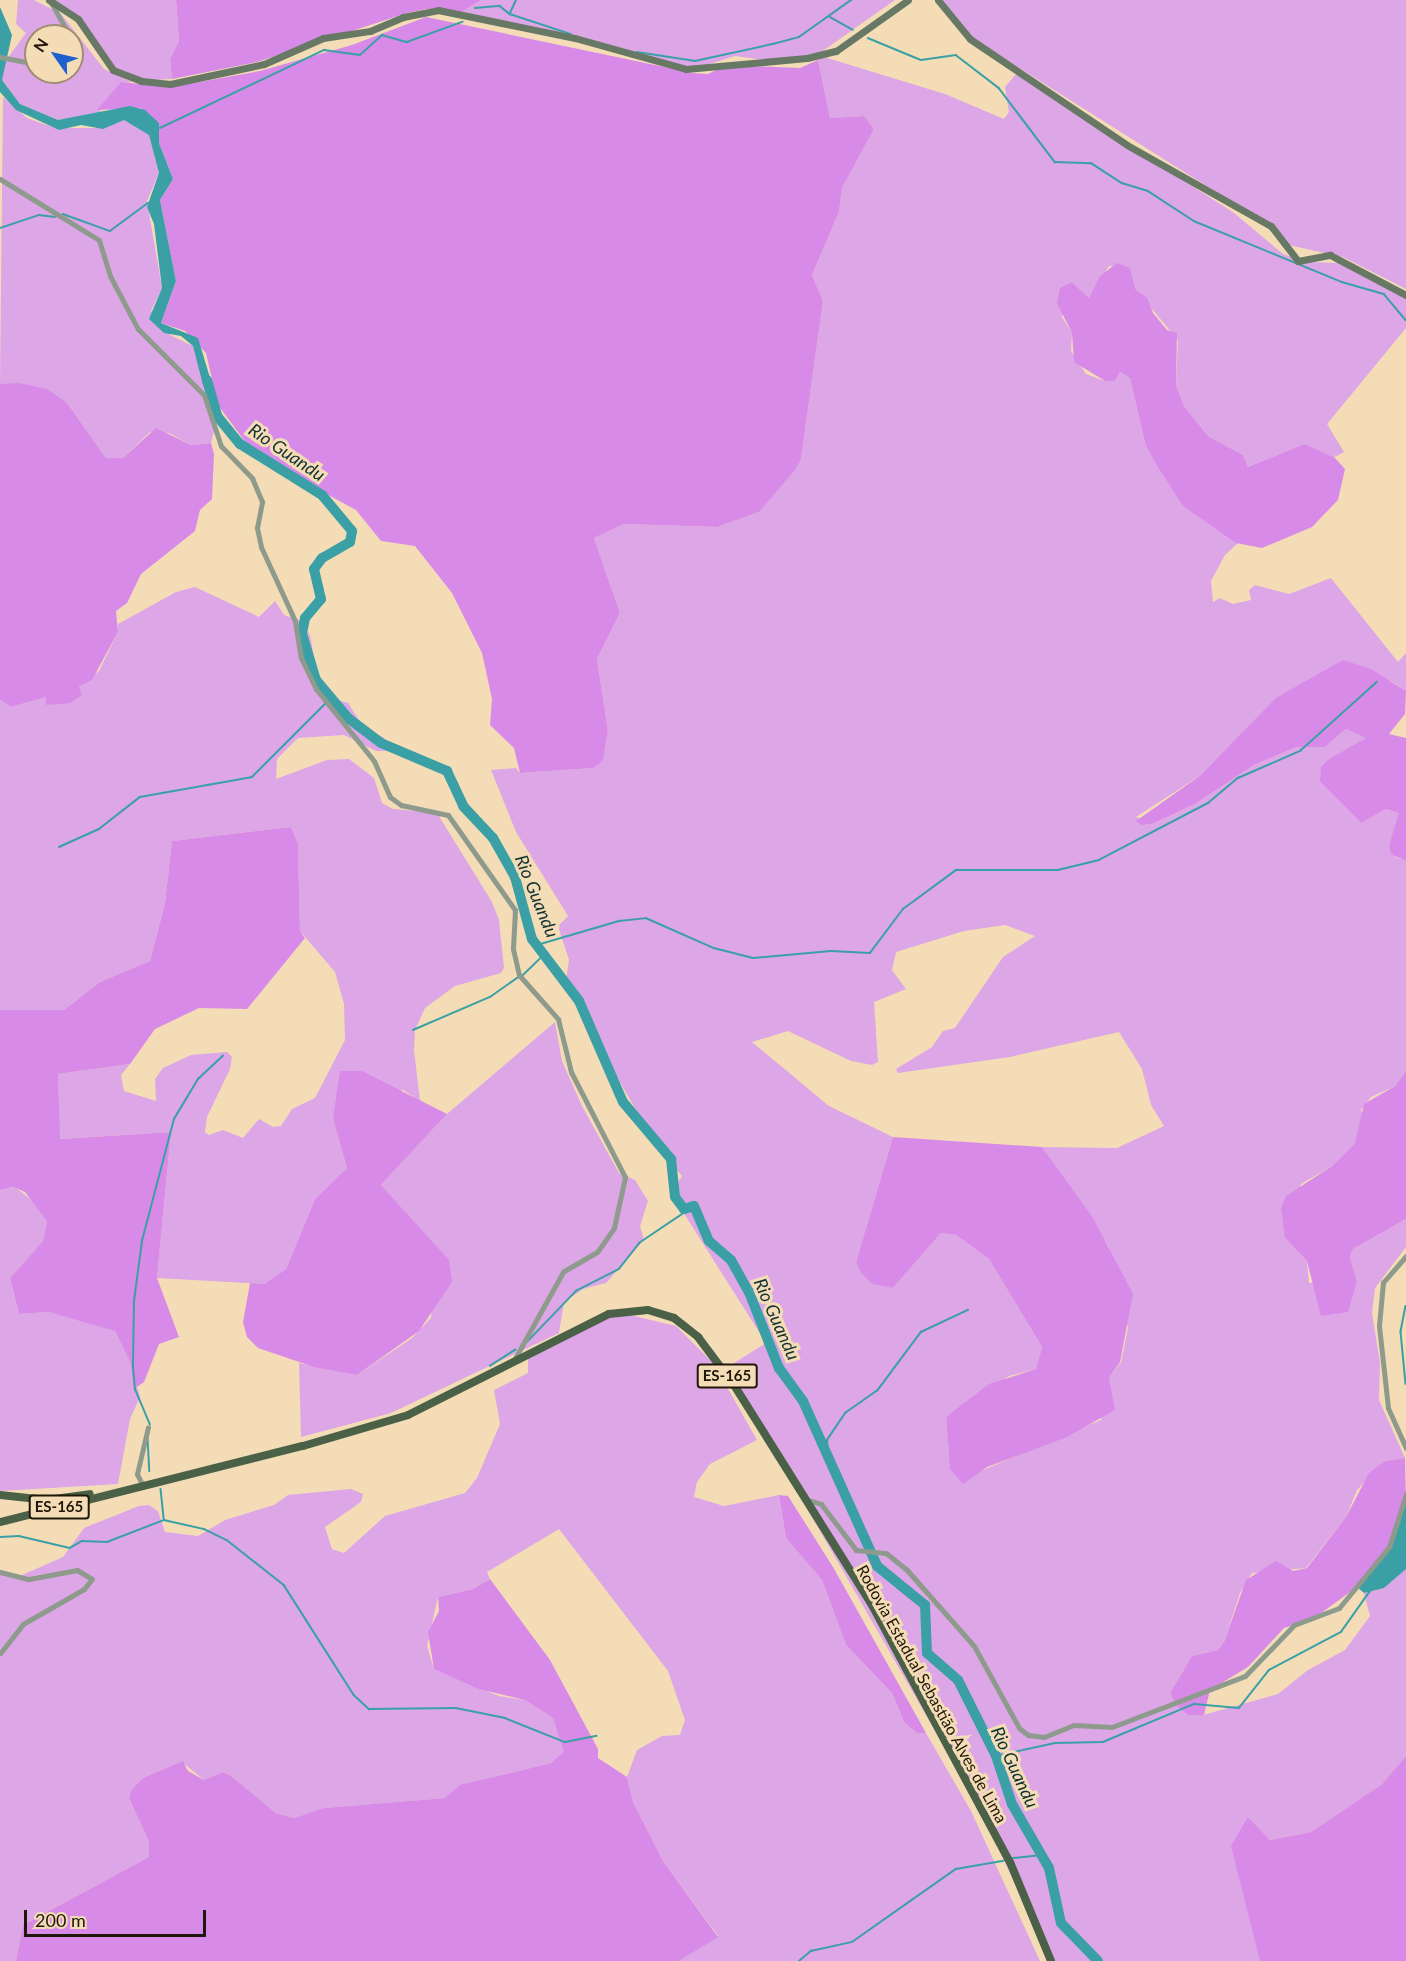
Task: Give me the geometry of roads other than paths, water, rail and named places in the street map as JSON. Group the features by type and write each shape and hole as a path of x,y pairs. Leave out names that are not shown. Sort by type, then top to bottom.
{"main road":[{"name":"Rodovia Estadual Sebastião Alves de Lima","path":"0,1522 142,1484 314,1444 408,1415 609,1314 648,1311 674,1318 699,1337 734,1385 872,1605 1010,1862 1050,1961"},
{"name":"Rodovia Estadual Sebastião Alves de Lima","path":"0,1495 46,1500 118,1491"}],"street":[{"path":"49,0 78,20 113,70 142,81 171,84 264,64 323,38 370,31 403,17 438,10 575,38 686,69 807,58 836,51 908,0"},
{"path":"49,0 63,24"},
{"path":"938,0 970,39 1127,145 1271,226 1299,261 1330,255 1406,295"},
{"path":"0,57 24,61"},
{"path":"0,179 94,235 138,328 204,395 221,446 248,472 260,496 258,538 295,621 306,672 342,727 374,761 390,797 401,805 448,814 500,884 515,910 513,949 520,977 558,1019 571,1072 625,1177 614,1228 597,1252 563,1272 514,1360"},
{"path":"1406,1256 1383,1282 1379,1326 1389,1408 1406,1448"},
{"path":"142,1484 137,1474 148,1427"},
{"path":"804,1499 821,1504 856,1550 866,1554 874,1552 896,1559 949,1614 974,1646 1019,1728 1028,1735 1044,1737 1074,1725 1112,1727 1245,1676 1294,1624 1339,1608 1389,1547 1406,1494"},
{"path":"0,1572 29,1579 77,1570 92,1579 84,1589 23,1624 0,1653"}],"water":[{"path":"0,7 12,35 2,80 20,104 58,120 130,106 145,110 159,123 159,143 173,179 160,200 176,281 161,323 198,338 214,391 209,393 203,385 193,346 181,336 164,333 149,319 162,288 154,224 147,207 159,173 149,135 124,120 103,129 81,125 59,130 16,110 0,92"},
{"path":"1406,1503 1406,1569 1384,1588 1364,1593 1357,1587 1391,1549"}],"waterway":[{"path":"510,13 516,0"},
{"path":"637,52 695,61 773,44 799,37 851,0"},
{"path":"475,8 500,6 510,14 571,34"},
{"path":"830,17 853,30"},
{"path":"160,128 324,50 360,55 382,35 407,42 462,22"},
{"path":"868,38 921,60 956,55 999,88 1055,162 1091,163 1122,183 1148,191 1194,221 1342,282 1384,294 1406,320"},
{"path":"63,214 110,231 148,203"},
{"path":"0,228 39,215 55,217"},
{"name":"Rio Guandu","path":"207,380 217,416 240,444 322,495 352,531 350,542 322,558 314,569 321,599 305,618 302,634 316,680 348,718 381,743 447,771 463,806 493,838 515,877 532,939 579,1001 623,1102 671,1159 675,1197 684,1209 694,1206 709,1241 731,1260 749,1292 779,1368 803,1401 877,1566 925,1605 927,1653 958,1680 996,1756 1012,1804 1049,1868 1061,1923 1098,1961"},
{"path":"537,945 619,921 646,918 714,948 753,958 831,951 870,953 903,909 956,870 1058,870 1099,860 1208,803 1238,778 1300,751 1377,682"},
{"path":"59,847 99,829 140,797 252,777 325,704"},
{"path":"523,975 543,956"},
{"path":"413,1030 490,997 519,977"},
{"path":"150,1425 135,1390 133,1365 134,1301 142,1241 174,1119 198,1079 223,1056"},
{"path":"527,1342 576,1291 619,1269 639,1243 694,1206"},
{"path":"1406,1306 1401,1332 1406,1384"},
{"path":"828,1453 827,1440 845,1413 877,1391 921,1332 968,1310"},
{"path":"490,1366 515,1350"},
{"path":"148,1438 150,1471"},
{"path":"161,1489 164,1519"},
{"path":"0,1537 19,1536 70,1548 82,1541 107,1542 164,1520 204,1529 227,1540 284,1585 354,1695 369,1709 456,1708 505,1718 565,1742 596,1736"},
{"path":"996,1756 1055,1743 1103,1742 1194,1704 1239,1708 1269,1670 1341,1632 1370,1591"},
{"path":"1013,1858 1042,1855"},
{"path":"799,1961 811,1951 852,1942 956,1869 1003,1861"}]}
